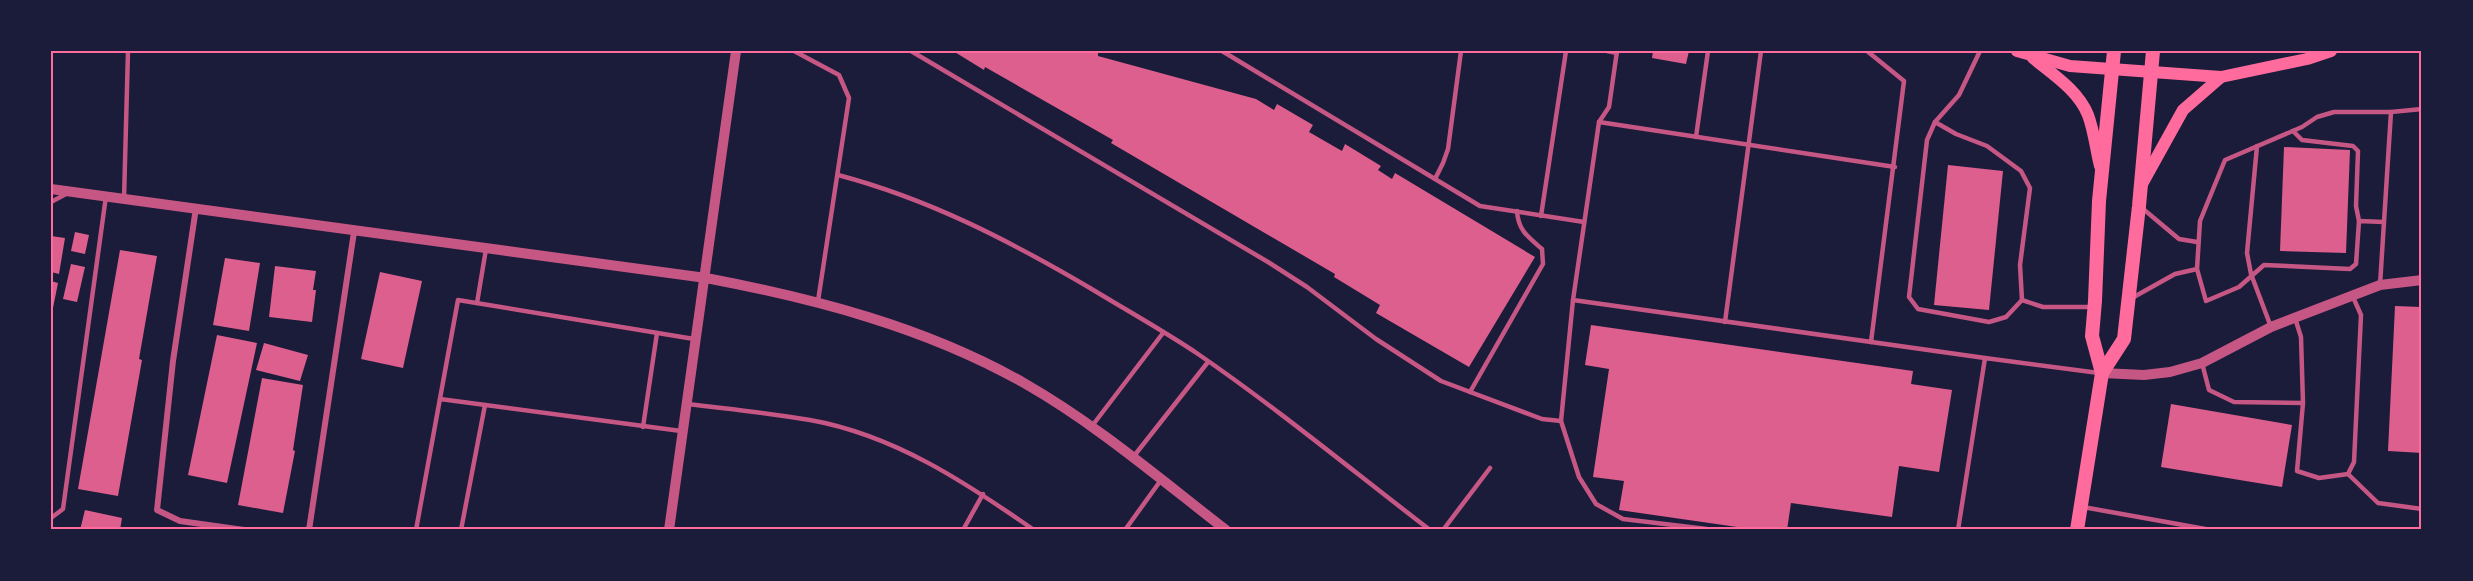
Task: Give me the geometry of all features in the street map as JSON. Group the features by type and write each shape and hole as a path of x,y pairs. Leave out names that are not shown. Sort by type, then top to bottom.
{"main road":[{"path":"2017,51 2070,66 2221,77 2307,59 2331,51"},
{"path":"2102,373 2092,336 2102,171 2114,51"},
{"path":"2077,530 2102,373 2124,339 2153,51"},
{"path":"2029,56 2067,86 2080,102 2088,115 2102,171"},
{"path":"2141,185 2183,110 2221,77"}],"street":[{"path":"669,530 736,51"},
{"path":"51,189 354,232 706,278 785,293 818,302 911,331 970,356 1024,383 1092,427 1226,530"},
{"path":"196,208 173,361 157,510 180,521 244,530"},
{"path":"309,530 354,232"},
{"path":"2102,373 2144,375 2170,372 2202,363 2271,327 2380,285 2422,280"}],"lane":[{"path":"124,199 128,51"},
{"path":"794,51 839,75 849,98 818,302"},
{"path":"911,51 1307,286 1376,339 1441,381 1542,418 1561,421"},
{"path":"1222,51 1480,206 1584,222"},
{"path":"1435,179 1448,149 1461,51"},
{"path":"1541,216 1566,51"},
{"path":"1607,51 1617,52 1609,107 1599,122 1573,300 1561,421 1579,477 1596,504 1623,519 1715,530"},
{"path":"1696,137 1708,51"},
{"path":"1725,322 1761,51"},
{"path":"1867,51 1904,81 1871,342"},
{"path":"1935,122 1956,134 1987,146 2021,171 2030,188 2020,265 2022,300 1999,321 1989,322 1918,309 1909,297 1927,140 1935,122 1959,95 1980,51"},
{"path":"2293,131 2302,140 2353,146 2358,151 2356,206 2359,221 2356,264 2350,269 2264,265 2251,274 2239,287 2206,301 2197,269 2199,221 2225,160 2293,131 2317,117 2334,112 2391,112 2422,109"},
{"path":"2380,285 2391,112"},
{"path":"1599,122 1747,146 1894,166"},
{"path":"2257,146 2247,253 2251,274 2271,327"},
{"path":"838,175 867,183 968,222 1028,251 1208,362 1430,530"},
{"path":"51,202 71,191"},
{"path":"51,518 63,509 106,196"},
{"path":"2139,206 2179,239 2197,242"},
{"path":"1470,392 1543,264 1542,249 1521,230 1517,212"},
{"path":"2359,221 2384,222"},
{"path":"477,303 486,249"},
{"path":"2128,301 2175,274 2197,269"},
{"path":"2348,474 2354,462 2361,315 2352,296"},
{"path":"416,530 458,300 697,340"},
{"path":"1573,300 2102,373"},
{"path":"2022,300 2043,307 2095,306"},
{"path":"2295,318 2301,337 2303,403 2297,471 2319,478 2348,474"},
{"path":"643,427 657,333"},
{"path":"1092,427 1163,333"},
{"path":"1958,530 1985,358"},
{"path":"1133,458 1208,362"},
{"path":"2202,363 2209,390 2234,402 2303,403"},
{"path":"440,399 683,432"},
{"path":"687,404 811,420 892,445 983,494 1034,530"},
{"path":"461,530 485,405"},
{"path":"1443,530 1490,468"},
{"path":"2348,474 2378,502 2422,509"},
{"path":"1125,530 1161,480"},
{"path":"963,530 983,494"},
{"path":"2081,506 2211,530"}],"building":[{"path":"953,51 1098,51 1098,56 1256,99 1274,110 1277,104 1313,125 1309,132 1342,151 1345,144 1381,166 1378,170 1392,179 1395,173 1535,257 1469,367 1376,313 1380,305 1334,277 1335,274 1111,143 1113,140"},
{"path":"1653,51 1689,51 1686,64 1652,58"},
{"path":"2284,147 2350,150 2346,253 2280,251"},
{"path":"1948,165 2003,171 1989,310 1934,305"},
{"path":"75,232 89,235 85,254 71,251"},
{"path":"51,236 65,238 59,274 51,272"},
{"path":"120,250 157,256 139,359 142,360 118,496 78,489"},
{"path":"225,258 260,263 249,331 213,325"},
{"path":"71,264 85,267 77,302 63,299"},
{"path":"275,266 316,271 312,322 269,317"},
{"path":"380,272 422,281 403,368 361,359"},
{"path":"51,281 58,283 52,313 51,313"},
{"path":"2395,306 2422,307 2422,453 2388,451"},
{"path":"1591,325 1913,371 1911,384 1952,390 1939,472 1899,466 1892,517 1791,503 1787,530 1758,530 1619,510 1624,481 1593,477 1609,369 1585,365"},
{"path":"217,335 257,343 227,483 188,475"},
{"path":"264,343 308,355 300,381 256,370"},
{"path":"262,378 303,385 293,450 295,451 283,513 238,505"},
{"path":"2171,404 2292,425 2282,487 2161,467"},
{"path":"85,510 122,518 120,530 80,530"}]}
